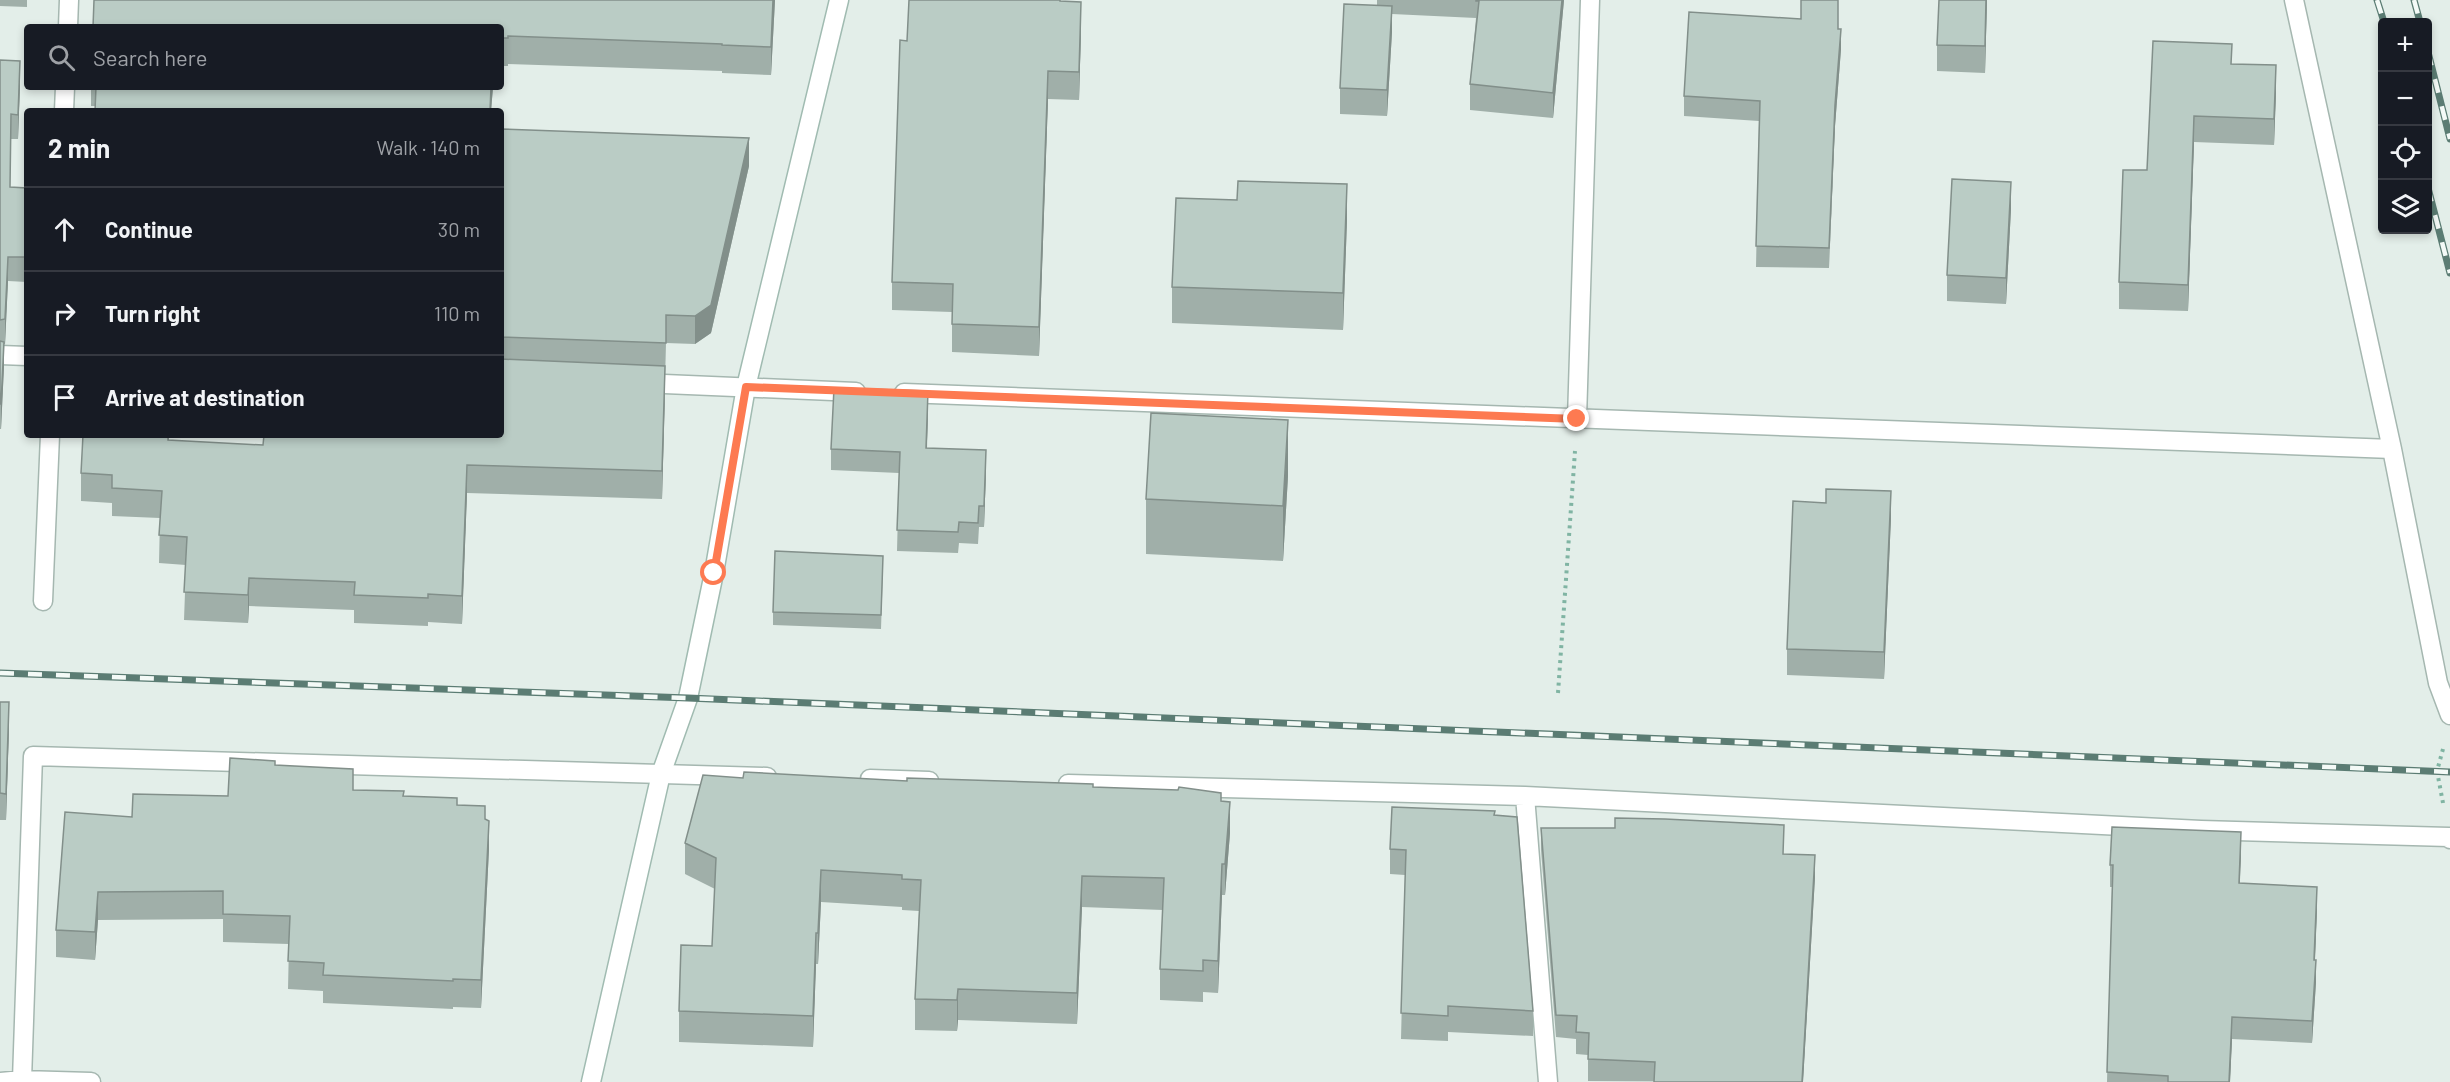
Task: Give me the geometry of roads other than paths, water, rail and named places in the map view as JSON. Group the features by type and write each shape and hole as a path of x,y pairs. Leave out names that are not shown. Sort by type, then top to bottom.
{"street":[{"path":"68,24 69,0"},
{"path":"591,1082 661,774 688,698 714,573 746,387 839,0"},
{"path":"1577,419 1590,0"},
{"path":"2294,0 2392,449 2438,683 2450,715"},
{"path":"64,108 65,90"},
{"path":"0,355 24,356"},
{"path":"618,382 2392,449"},
{"path":"43,601 50,438"},
{"path":"22,1080 33,756 779,777"},
{"path":"850,779 945,781"},
{"path":"1052,784 1525,796 2201,830 2449,838"},
{"path":"1525,796 1548,1082"},
{"path":"0,1082 22,1080 91,1082"}],"railway":[{"path":"2377,0 2383,18"},
{"path":"2414,0 2419,18"},
{"path":"2432,68 2450,139"},
{"path":"2432,203 2450,273"},
{"path":"0,673 688,698 2450,772"}]}
